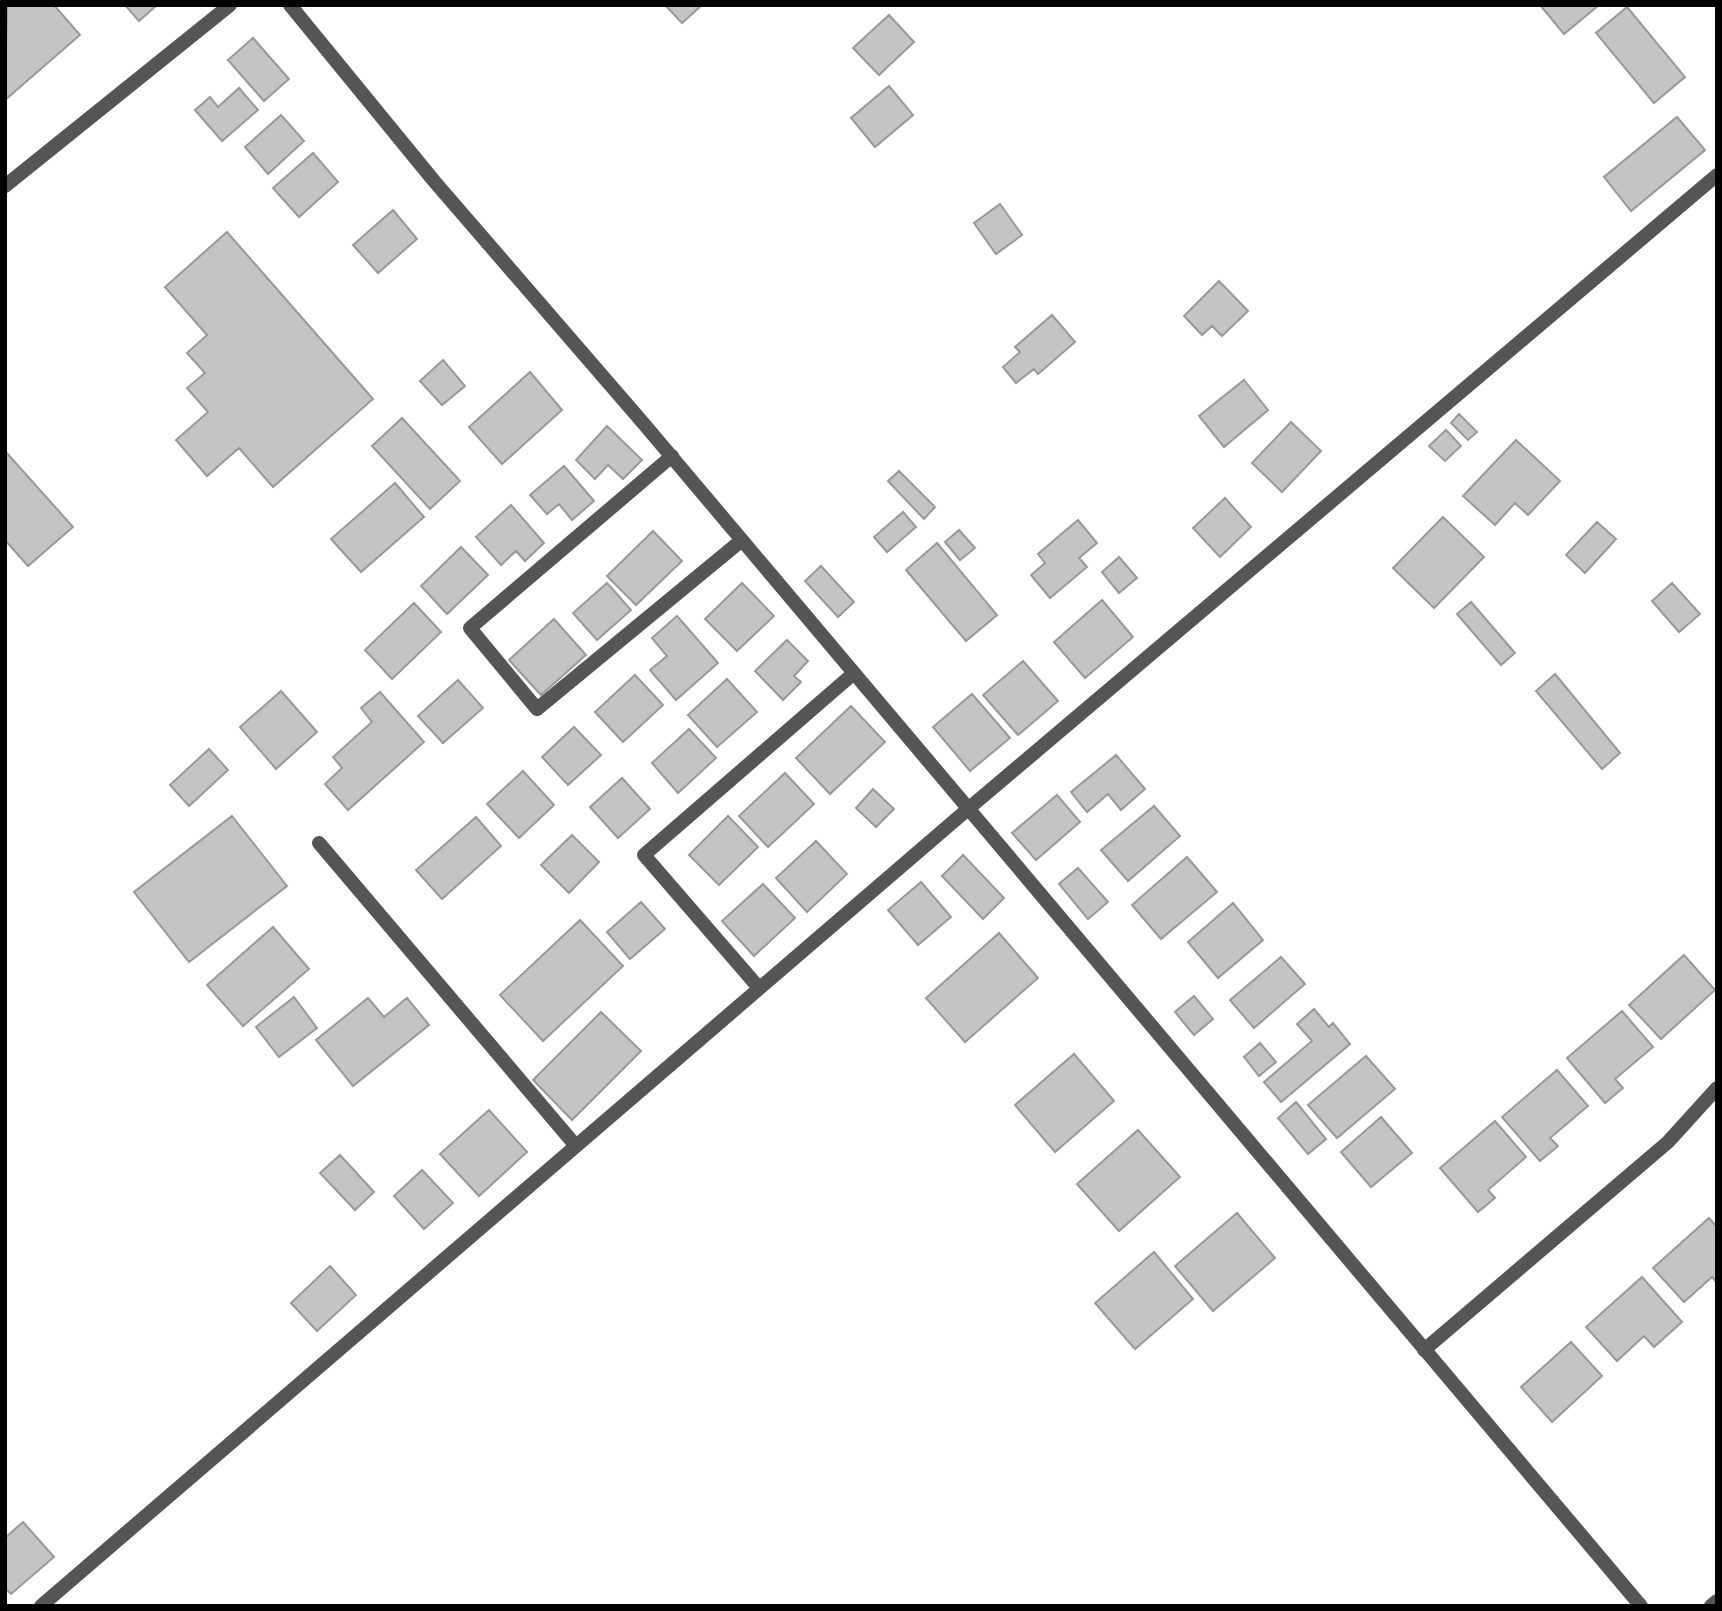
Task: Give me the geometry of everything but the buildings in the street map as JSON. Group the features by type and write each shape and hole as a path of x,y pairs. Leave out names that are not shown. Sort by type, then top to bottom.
{"street":[{"path":"5,186 230,5"},
{"path":"297,7 434,181 672,456 1641,1606"},
{"path":"41,1606 968,809 1717,176"},
{"path":"672,456 471,628 537,709 743,541"},
{"path":"760,988 644,855 854,673"},
{"path":"318,843 576,1146"},
{"path":"1424,1350 1668,1142 1717,1088"},
{"path":"1711,1606 1717,1601"}]}
